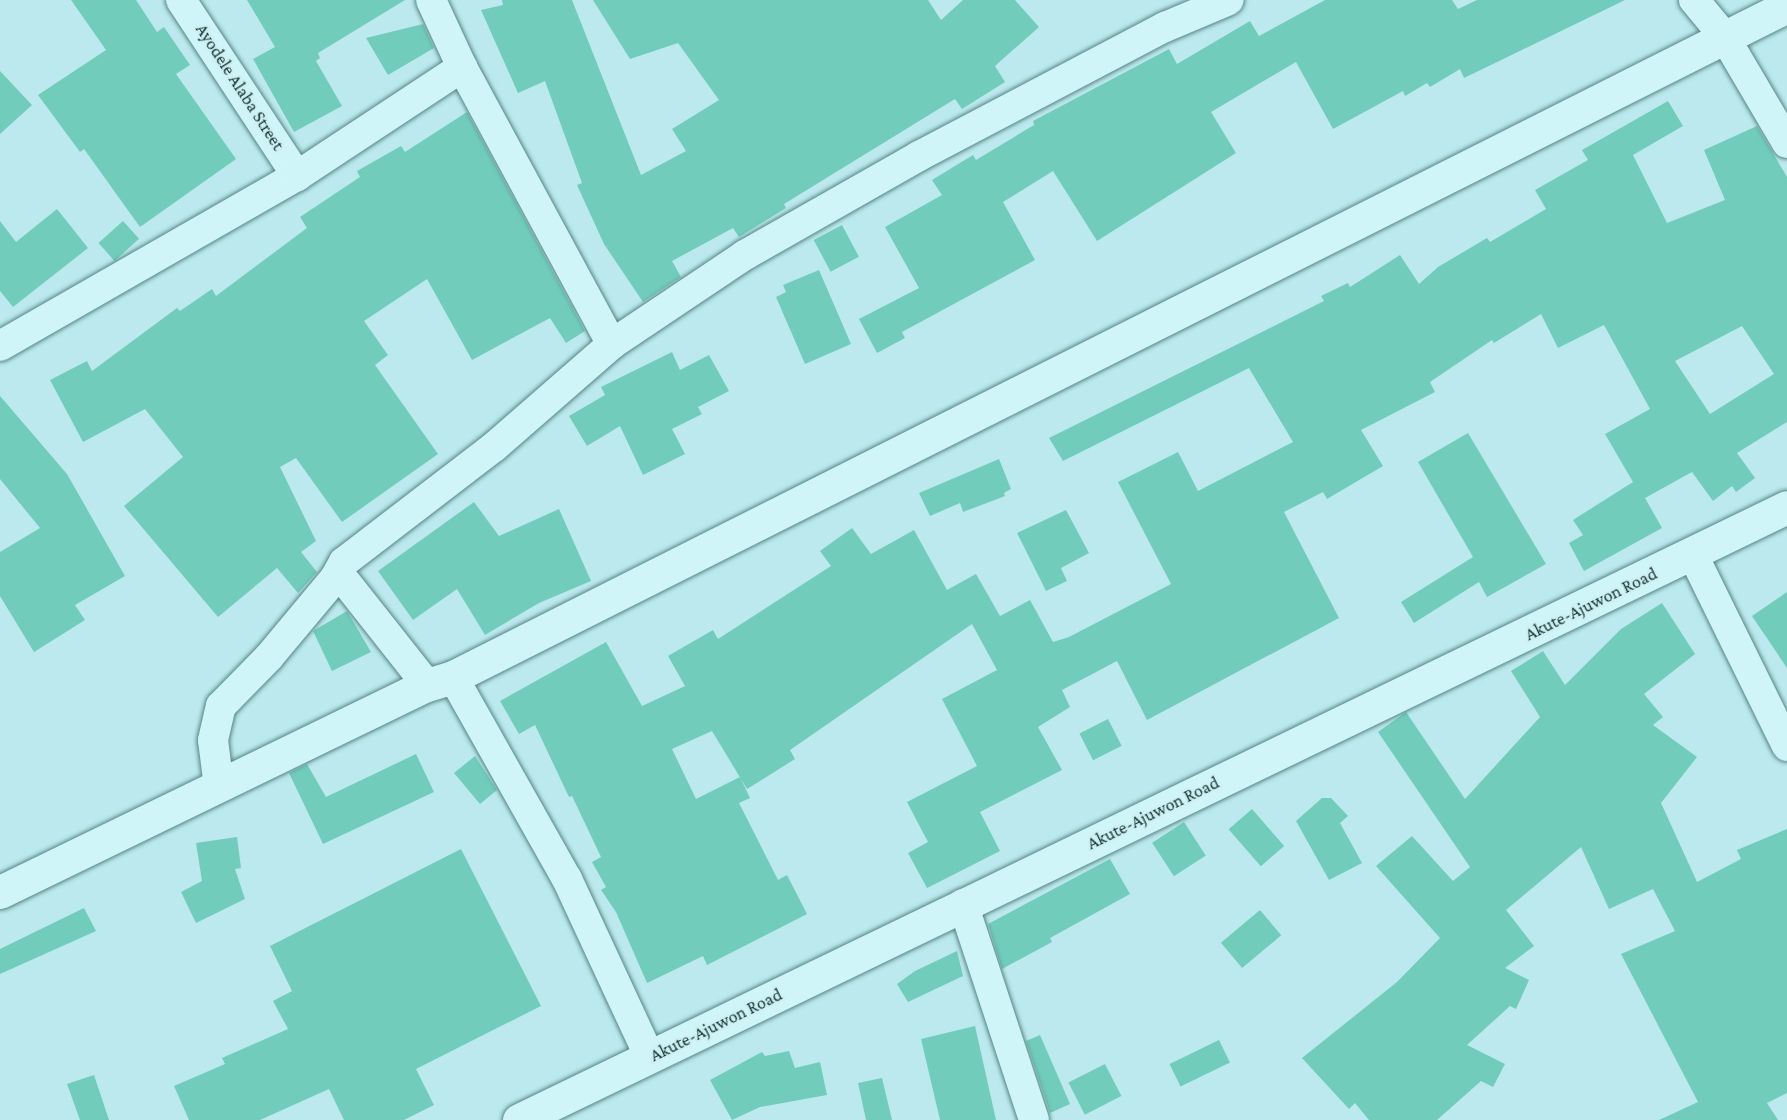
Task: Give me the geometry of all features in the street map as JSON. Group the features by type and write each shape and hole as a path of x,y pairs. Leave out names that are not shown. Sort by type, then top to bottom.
{"street":[{"name":"Ayodele Alaba Street","path":"181,0 297,176"},
{"path":"431,0 462,67 612,345"},
{"path":"219,786 213,740 221,706 269,657 335,578 344,562 494,447 612,345 746,255 919,156 1165,27 1229,0"},
{"path":"1694,0 1724,36 1787,143"},
{"path":"0,892 440,681 1787,6"},
{"path":"3,341 297,176 462,67"},
{"name":"Akute-Ajuwon Road","path":"519,1120 963,904 1693,555 1787,507"},
{"path":"1693,555 1787,746"},
{"path":"335,578 345,581 440,681 567,879 650,1058"},
{"path":"963,904 1034,1120"}],"building":[{"path":"71,0 136,0 157,32 164,27 190,65 176,74 236,159 140,227 84,149 80,152 38,95 106,50"},
{"path":"247,0 405,0 318,53 320,58 316,61 342,106 294,132 253,59 275,47"},
{"path":"502,0 572,0 641,175 686,151 672,129 719,100 678,43 630,59 593,0 928,0 941,20 963,0 1015,0 1039,27 995,66 1005,82 962,109 955,99 784,204 786,208 739,237 733,228 672,261 681,277 643,302 604,244 577,185 582,183 545,81 518,93 481,10 503,5"},
{"path":"1325,0 1452,0 1458,9 1477,0 1625,0 1464,78 1460,69 1430,87 1427,83 1405,96 1403,91 1333,129 1296,62 1211,112 1236,153 1097,241 1053,171 1003,202 1035,260 902,332 905,338 877,353 859,319 919,288 885,227 942,195 932,180 973,155 976,160 1034,125 1033,121 1169,49 1177,64 1250,21 1259,36"},
{"path":"423,24 434,48 388,75 366,38"},
{"path":"0,71 32,105 0,134"},
{"path":"1668,101 1683,126 1633,155 1667,223 1725,200 1704,150 1757,126 1787,177 1787,422 1737,453 1755,478 1736,492 1732,486 1713,501 1692,472 1645,498 1662,528 1584,571 1569,543 1583,535 1573,520 1633,482 1605,434 1650,409 1604,325 1558,348 1541,314 1494,343 1492,340 1430,382 1435,392 1361,430 1383,466 1327,499 1323,492 1284,512 1339,618 1147,720 1117,661 1062,690 1070,707 1038,727 1062,770 980,812 1000,851 927,888 908,853 928,842 907,802 977,766 942,699 997,670 972,624 790,750 795,759 747,789 741,779 750,798 739,803 778,880 787,875 807,914 707,965 703,956 647,983 616,912 601,890 606,887 592,862 601,857 535,725 519,734 500,701 606,642 642,706 685,686 668,656 713,630 718,639 831,566 820,551 852,528 871,554 914,530 947,590 976,574 1000,616 1030,600 1053,642 1069,637 1171,584 1118,482 1178,452 1198,491 1293,442 1249,368 1063,461 1049,438 1324,301 1321,296 1348,283 1350,287 1400,255 1419,284 1438,267 1487,238 1490,242 1546,209 1535,190 1588,160 1582,150","holes":["1742,326 1774,374 1710,414 1675,361","712,731 740,777 696,799 672,749"]},
{"path":"467,112 585,331 566,343 550,318 472,360 427,279 364,321 388,355 375,365 438,454 342,522 296,458 280,467 316,541 301,552 317,572 298,593 277,568 218,617 124,506 183,457 145,409 83,442 50,380 87,361 92,371 177,308 180,311 212,289 216,296 307,228 300,217 360,177 357,171 401,146 405,152"},
{"path":"57,209 88,248 13,307 0,291 0,221 16,242"},
{"path":"123,221 139,239 115,261 98,243"},
{"path":"842,225 859,257 831,272 814,240"},
{"path":"819,270 851,344 805,364 776,297 786,292 783,285"},
{"path":"672,352 680,370 709,355 729,391 698,407 702,414 672,429 685,454 643,475 620,426 587,446 569,416 605,395 601,387"},
{"path":"0,396 67,474 125,576 75,605 85,620 34,652 0,596 0,552 40,528 0,479"},
{"path":"1468,433 1546,564 1487,597 1479,582 1414,623 1401,602 1473,557 1418,462"},
{"path":"999,459 1011,489 1004,493 1005,496 963,512 960,503 930,516 919,493"},
{"path":"474,502 499,536 559,509 591,581 539,603 485,635 457,589 413,620 378,571"},
{"path":"1066,510 1089,553 1061,568 1067,581 1046,591 1017,533"},
{"path":"1787,592 1787,668 1752,616"},
{"path":"1662,603 1695,654 1644,694 1663,717 1653,725 1697,757 1661,803 1697,882 1741,859 1737,850 1787,829 1787,1093 1767,1103 1778,1120 1659,1120 1698,1102 1621,954 1675,931 1653,889 1609,909 1581,847 1506,910 1534,946 1505,968 1529,980 1516,1009 1510,1006 1467,1045 1505,1064 1493,1087 1481,1081 1437,1120 1369,1120 1355,1103 1349,1109 1302,1058 1397,982 1440,938 1376,866 1412,836 1453,881 1470,867 1378,732 1406,712 1465,799 1540,717 1511,671 1543,651 1565,685 1621,629"},
{"path":"347,611 371,652 332,671 313,631"},
{"path":"1108,719 1122,746 1093,760 1079,734"},
{"path":"416,754 434,792 323,844 289,773 307,764 326,797"},
{"path":"475,756 497,790 480,804 454,773"},
{"path":"1322,798 1331,798 1348,816 1340,823 1362,863 1329,880 1296,821"},
{"path":"1252,809 1284,846 1261,866 1229,829"},
{"path":"1184,822 1206,856 1174,876 1152,843"},
{"path":"237,837 241,868 235,869 245,899 196,923 181,892 202,881 196,843"},
{"path":"461,849 541,1006 416,1069 434,1105 404,1120 344,1120 329,1089 260,1120 189,1120 174,1086 225,1064 222,1058 288,1029 273,1001 292,991 270,946"},
{"path":"1110,859 1130,894 1050,938 1052,942 1002,969 988,924"},
{"path":"84,908 96,931 0,974 0,949"},
{"path":"1260,910 1281,935 1242,968 1221,943"},
{"path":"957,951 963,976 908,1002 897,984 915,971"},
{"path":"975,1026 996,1120 940,1120 921,1039"},
{"path":"1040,1035 1070,1104 1050,1113 1026,1041"},
{"path":"1219,1040 1230,1062 1181,1087 1170,1064"},
{"path":"789,1051 795,1068 820,1062 827,1095 760,1107 732,1120 710,1080 762,1052 765,1056"},
{"path":"1105,1064 1121,1096 1085,1115 1068,1083"},
{"path":"94,1075 109,1120 80,1120 67,1084"},
{"path":"882,1078 892,1120 866,1120 858,1083"}]}
